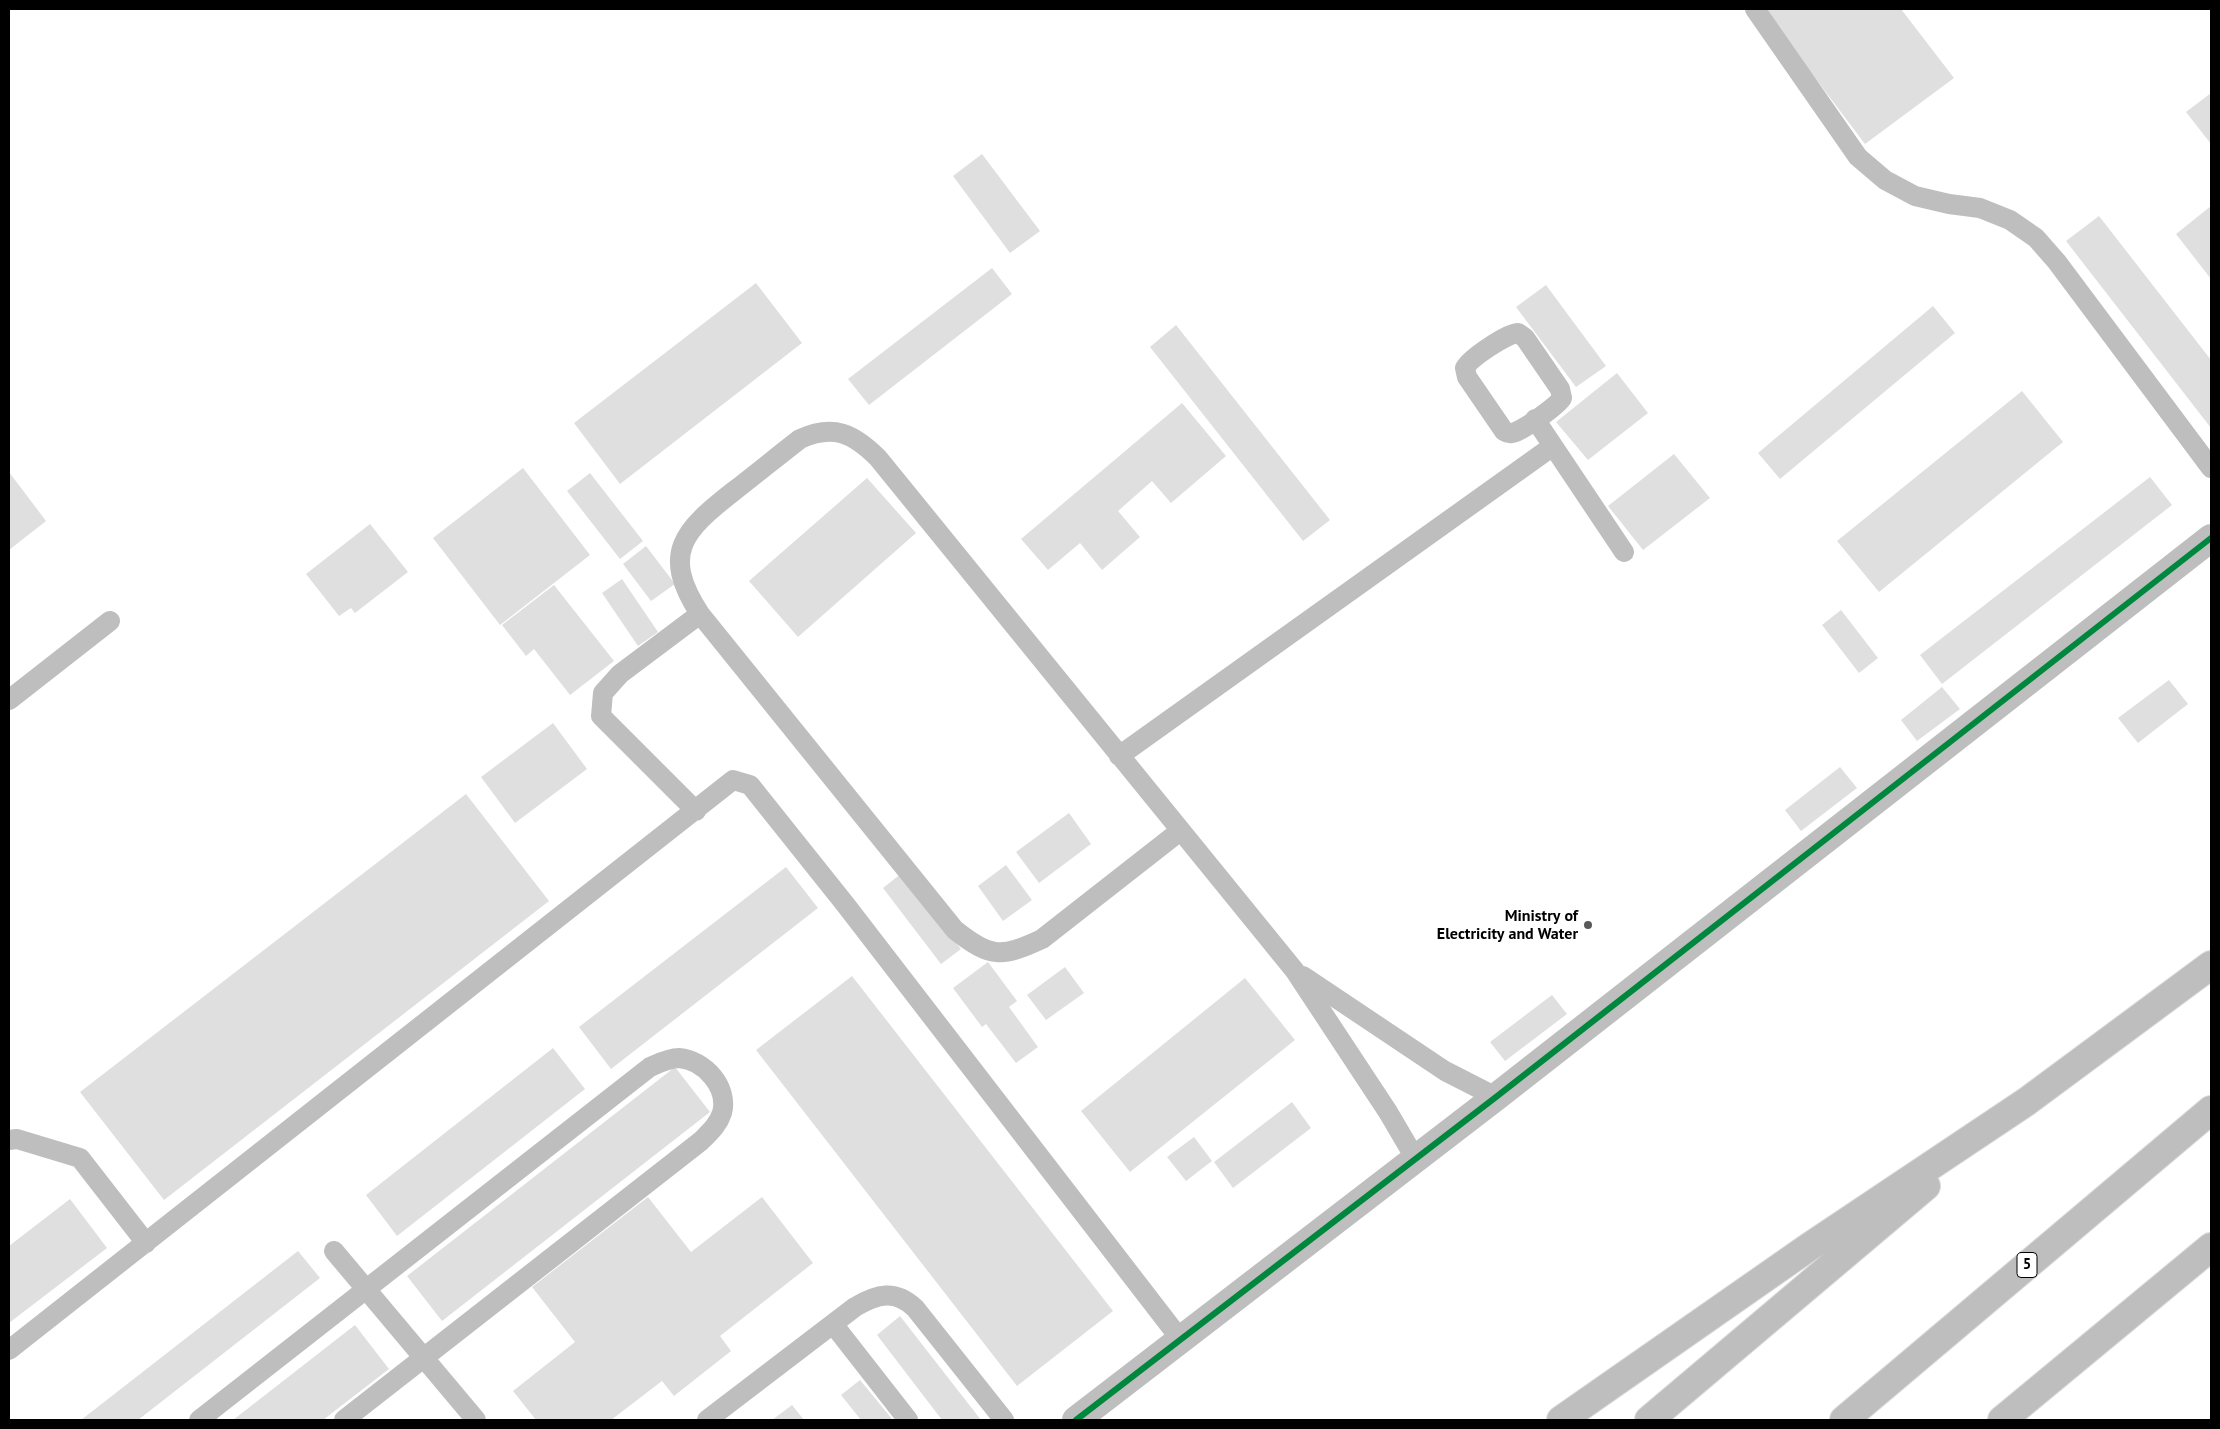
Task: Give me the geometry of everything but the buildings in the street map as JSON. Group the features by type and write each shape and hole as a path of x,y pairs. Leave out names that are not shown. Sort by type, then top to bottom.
{"main road":[{"path":"1076,1420 1496,1097 2211,538"},
{"path":"1561,1420 1808,1246 2026,1102 2211,965"},
{"path":"1649,1420 2026,1102"},
{"name":"5","path":"1844,1420 2211,1110"},
{"path":"2002,1420 2211,1247"}],"lane":[{"path":"1755,9 1858,157 1885,180 1915,196 1949,204 1980,208 2010,220 2036,238 2063,270 2211,468"},
{"path":"1518,333 1525,338 1562,393 1560,402 1535,419 1517,432 1508,433 1504,431 1465,373 1468,363 1510,334 1518,333"},
{"path":"1535,419 1624,552"},
{"path":"1180,830 1042,938 1022,948 1002,953 987,951 955,930 700,614 687,594 680,576 680,560 684,542 701,517 800,439 815,432 831,430 862,442 878,458 1295,971 1388,1112 1415,1158"},
{"path":"1119,756 1553,446"},
{"path":"696,811 601,716 603,693 620,674 700,614"},
{"path":"9,700 110,621"},
{"path":"9,1350 733,780 750,785 845,904 1181,1340"},
{"path":"1295,971 1445,1072 1496,1097"},
{"path":"199,1420 650,1067 664,1060 678,1058 691,1061 703,1067 713,1077 720,1088 723,1110 713,1129 702,1141 344,1420"},
{"path":"9,1140 17,1139 80,1158 146,1243"},
{"path":"334,1251 476,1420"},
{"path":"707,1420 855,1306 876,1296 893,1295 901,1297 915,1308 1004,1420"},
{"path":"832,1324 908,1420"}],"cycle path":[{"path":"1076,1420 1496,1097 2211,538"}],"place":[{"name":"Ministry of Electricity and Water","path":"1588,925"}]}
